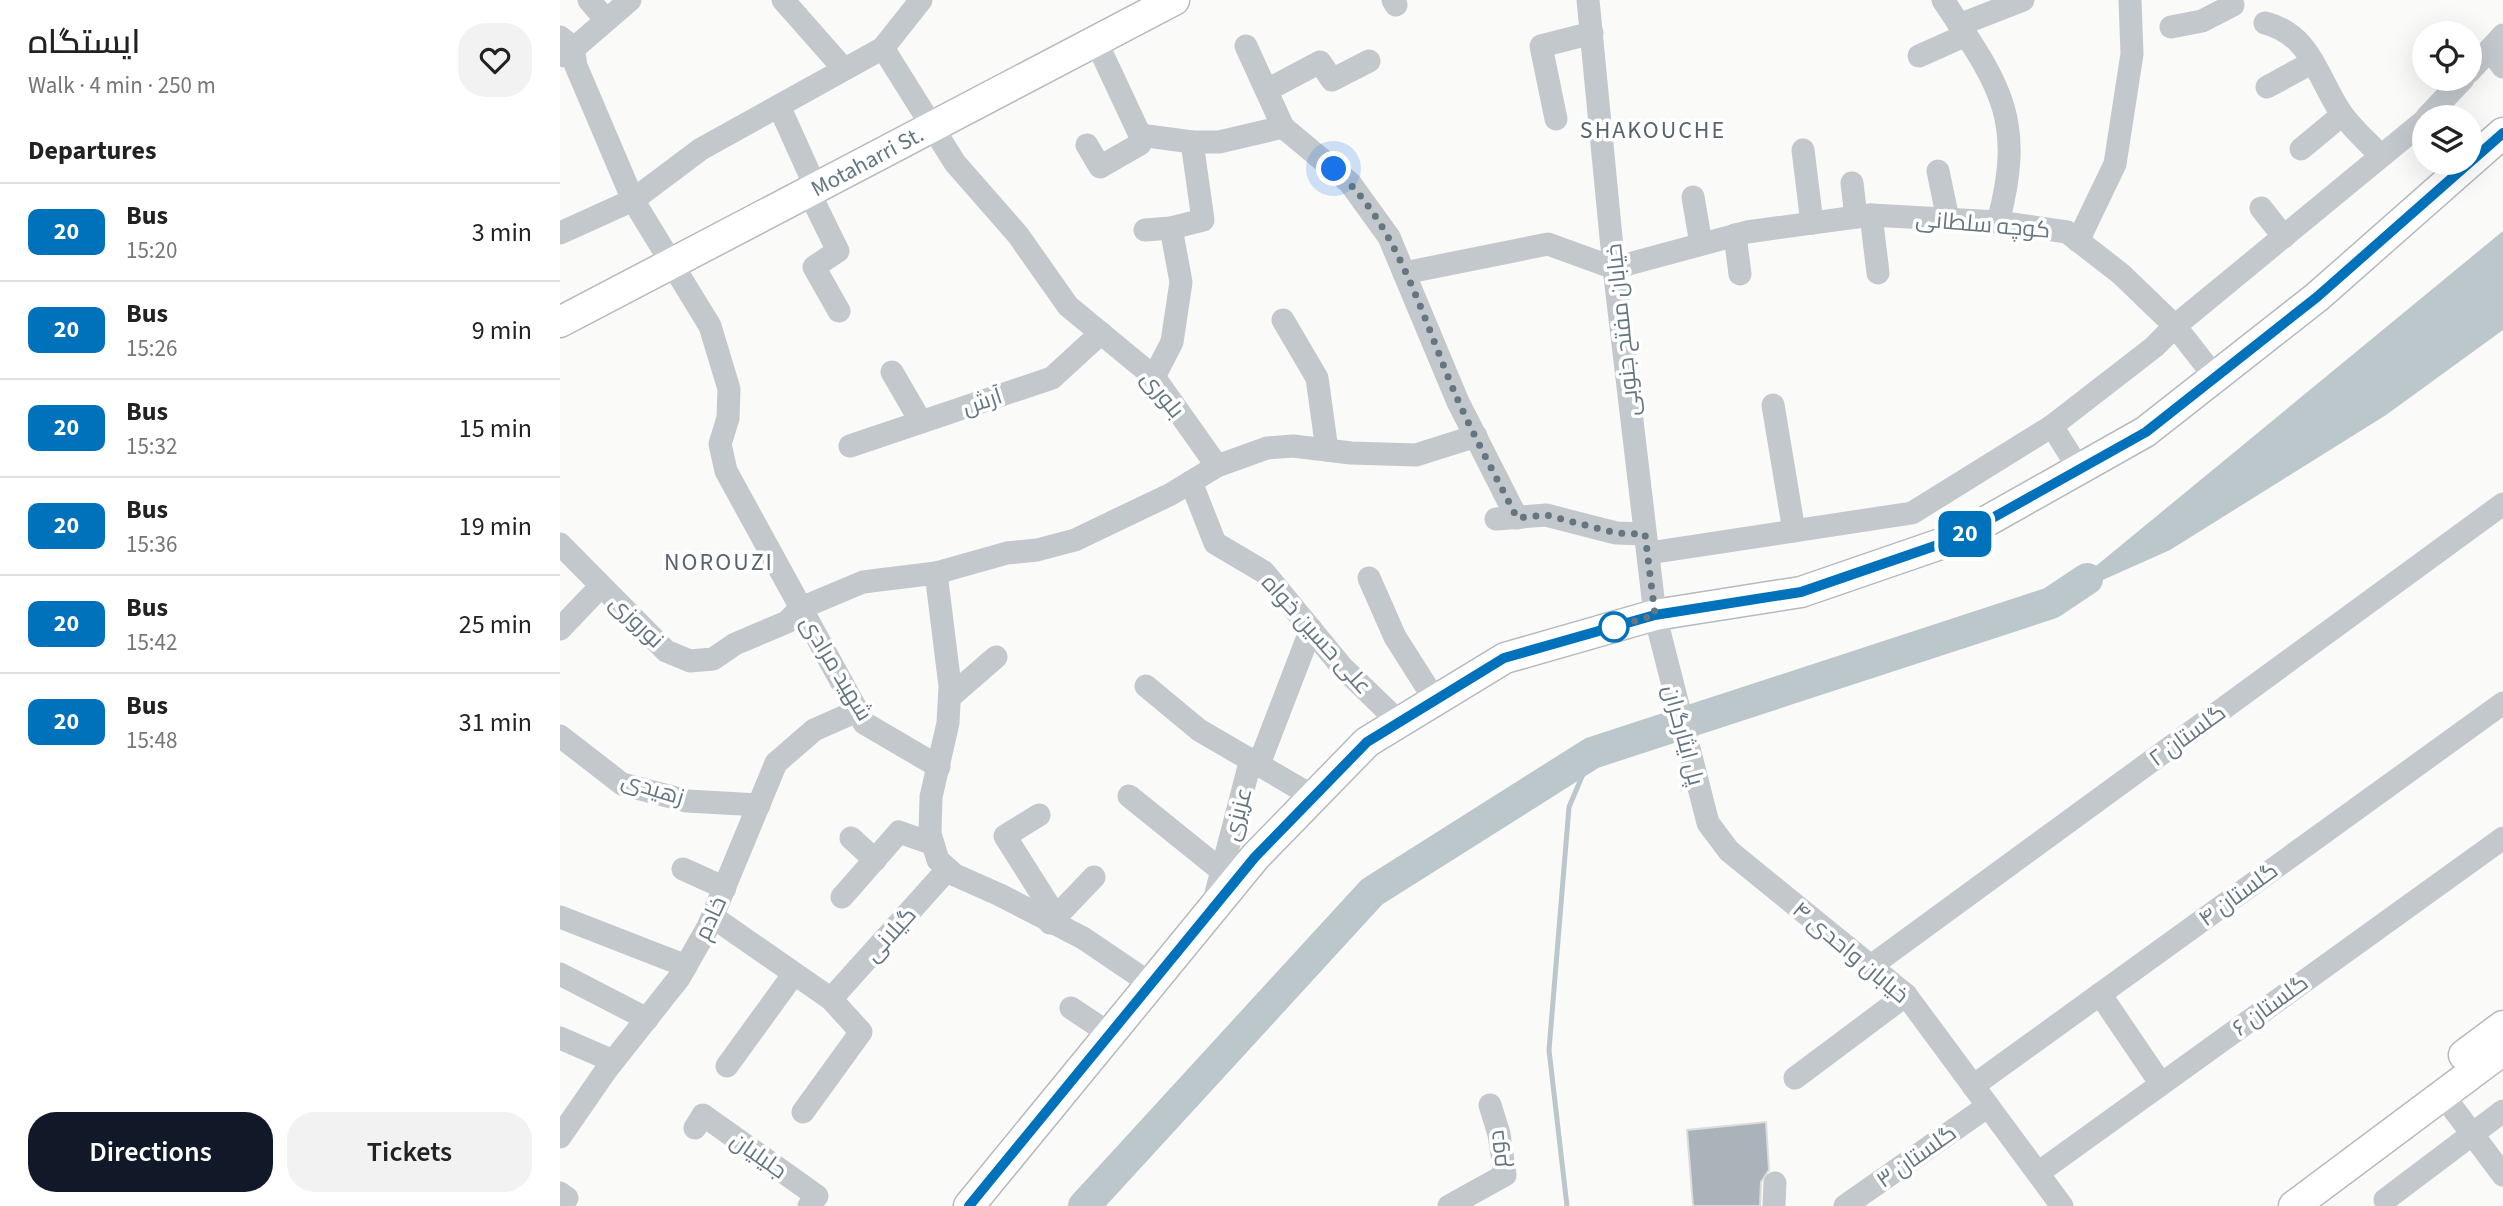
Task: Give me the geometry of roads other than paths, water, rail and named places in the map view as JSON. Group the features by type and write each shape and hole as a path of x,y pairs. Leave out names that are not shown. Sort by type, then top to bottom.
{"main road":[{"name":"Motaharri St.","path":"560,322 1174,0"},
{"path":"969,1206 1255,857 1367,742 1504,658 1655,615 1801,592 1955,539 2146,432 2317,297 2503,133"},
{"path":"2365,1154 2390,1110 2503,1026"},
{"path":"2294,1206 2503,1050"},
{"path":"2319,1206 2503,1068"}],"street":[{"path":"589,0 606,20"},
{"path":"564,48 630,0"},
{"path":"783,0 843,68"},
{"name":"خیابان مفتح جنوبی","path":"1588,0 1614,268 1655,615 1664,658"},
{"path":"1943,0 1995,80 2009,125 2007,190 1998,222"},
{"path":"1919,57 1963,30 2023,0"},
{"path":"2078,241 2115,164 2132,54 2130,0"},
{"path":"2171,27 2202,21 2233,5 2229,0"},
{"path":"560,233 633,200 701,149 883,48 919,1"},
{"path":"2264,23 2283,28 2290,33 2313,62 2343,115 2381,156"},
{"path":"1556,119 1541,46 1592,33"},
{"path":"1087,145 1100,167 1140,144 1140,135 1096,41"},
{"path":"1246,46 1283,127 1350,183 1389,237 1458,402 1476,436 1506,519 1546,515 1647,543 1794,531 1912,513 2052,426 2154,347 2175,326 2412,130"},
{"name":"شهید مرادی","path":"564,48 576,66 633,200 710,326 729,389 728,418 720,444 726,471 864,723 939,767"},
{"name":"بلوری","path":"883,48 955,163 1018,234 1068,306 1154,377 1217,466"},
{"path":"2482,63 2499,51"},
{"path":"1267,90 1320,62 1332,80 1369,61"},
{"path":"2267,87 2313,62"},
{"path":"2438,105 2452,91"},
{"path":"779,106 838,251 814,267 839,311"},
{"path":"2301,149 2343,115"},
{"path":"1140,135 1192,142 1219,142 1283,127"},
{"path":"1144,230 1171,228 1203,220 1192,142"},
{"path":"1802,150 1812,223"},
{"path":"1938,171 1948,219"},
{"path":"1852,183 1878,274"},
{"path":"1693,197 1701,244"},
{"path":"2261,208 2284,237"},
{"name":"کوچه سلطانی","path":"1614,268 1735,235 1863,216 1998,222 2067,232 2121,274 2175,326 2216,377"},
{"path":"1154,377 1172,342 1181,282 1171,228"},
{"path":"1735,235 1740,274"},
{"path":"1404,273 1548,244 1614,268"},
{"path":"1283,320 1317,378 1327,450"},
{"name":"آرش","path":"850,446 1052,378 1101,333"},
{"path":"892,372 920,422"},
{"path":"1773,405 1794,531"},
{"path":"2052,426 2079,469"},
{"path":"1217,466 1267,448 1293,446 1416,455 1476,436"},
{"name":"نوروزی","path":"560,544 666,651 690,661 713,659 735,644 787,622 801,608 863,582 936,573 1007,553 1037,550 1075,540 1191,482 1217,466"},
{"name":"علی حسین خواه","path":"1191,482 1215,543 1264,572 1342,667 1399,722"},
{"name":"گلستان ۲","path":"1871,966 2503,504"},
{"path":"936,573 950,697 948,723 931,797 930,834 938,860 948,869 1054,920 1151,984"},
{"path":"1368,578 1395,637 1436,700"},
{"path":"560,629 601,586"},
{"name":"عزیزی","path":"1212,910 1255,762 1311,629"},
{"path":"950,697 996,657"},
{"name":"پل ایثارگران","path":"1664,658 1704,811"},
{"path":"1146,686 1199,730 1314,797"},
{"name":"گلستان ۴","path":"1973,1086 2503,703"},
{"name":"خادم","path":"560,1137 613,1061 686,967 713,917 776,763 814,730 857,711"},
{"name":"زهیدی","path":"560,736 622,784 687,801 759,805"},
{"path":"1129,796 1222,871"},
{"name":"خیابان واحدی ۴","path":"1704,811 1716,836 1729,851 1906,995 2062,1206"},
{"path":"1039,815 1005,835 1054,920"},
{"path":"842,897 899,832 933,844"},
{"path":"851,838 875,860"},
{"name":"گلستان ۶","path":"2038,1173 2503,838"},
{"path":"683,869 725,888"},
{"name":"گیلانی","path":"831,999 948,869"},
{"path":"1054,920 1094,877"},
{"path":"713,917 831,999 861,1032 803,1112"},
{"path":"560,918 686,967"},
{"path":"560,974 647,1019"},
{"path":"727,1066 793,975"},
{"path":"2100,994 2161,1084"},
{"path":"1795,1078 1906,995"},
{"path":"1071,1008 1110,1034"},
{"path":"560,1038 613,1061"},
{"name":"دوم","path":"1449,1206 1505,1175 1499,1134 1490,1105"},
{"name":"گلستان ۳","path":"1845,1206 1988,1106"},
{"path":"2452,1107 2503,1175"},
{"path":"2385,1200 2503,1111"},
{"name":"جلیلیان","path":"695,1128 703,1115 817,1196 809,1206"},
{"path":"1774,1206 1775,1182"}],"waterway":[{"path":"1084,1206 1372,892 1592,753 2051,603 2087,579"},
{"path":"1567,1206 1549,1050 1569,807 1592,753"}],"district":[{"name":"SHAKOUCHE","path":"1653,130"},
{"name":"NOROUZI","path":"719,562"}]}
